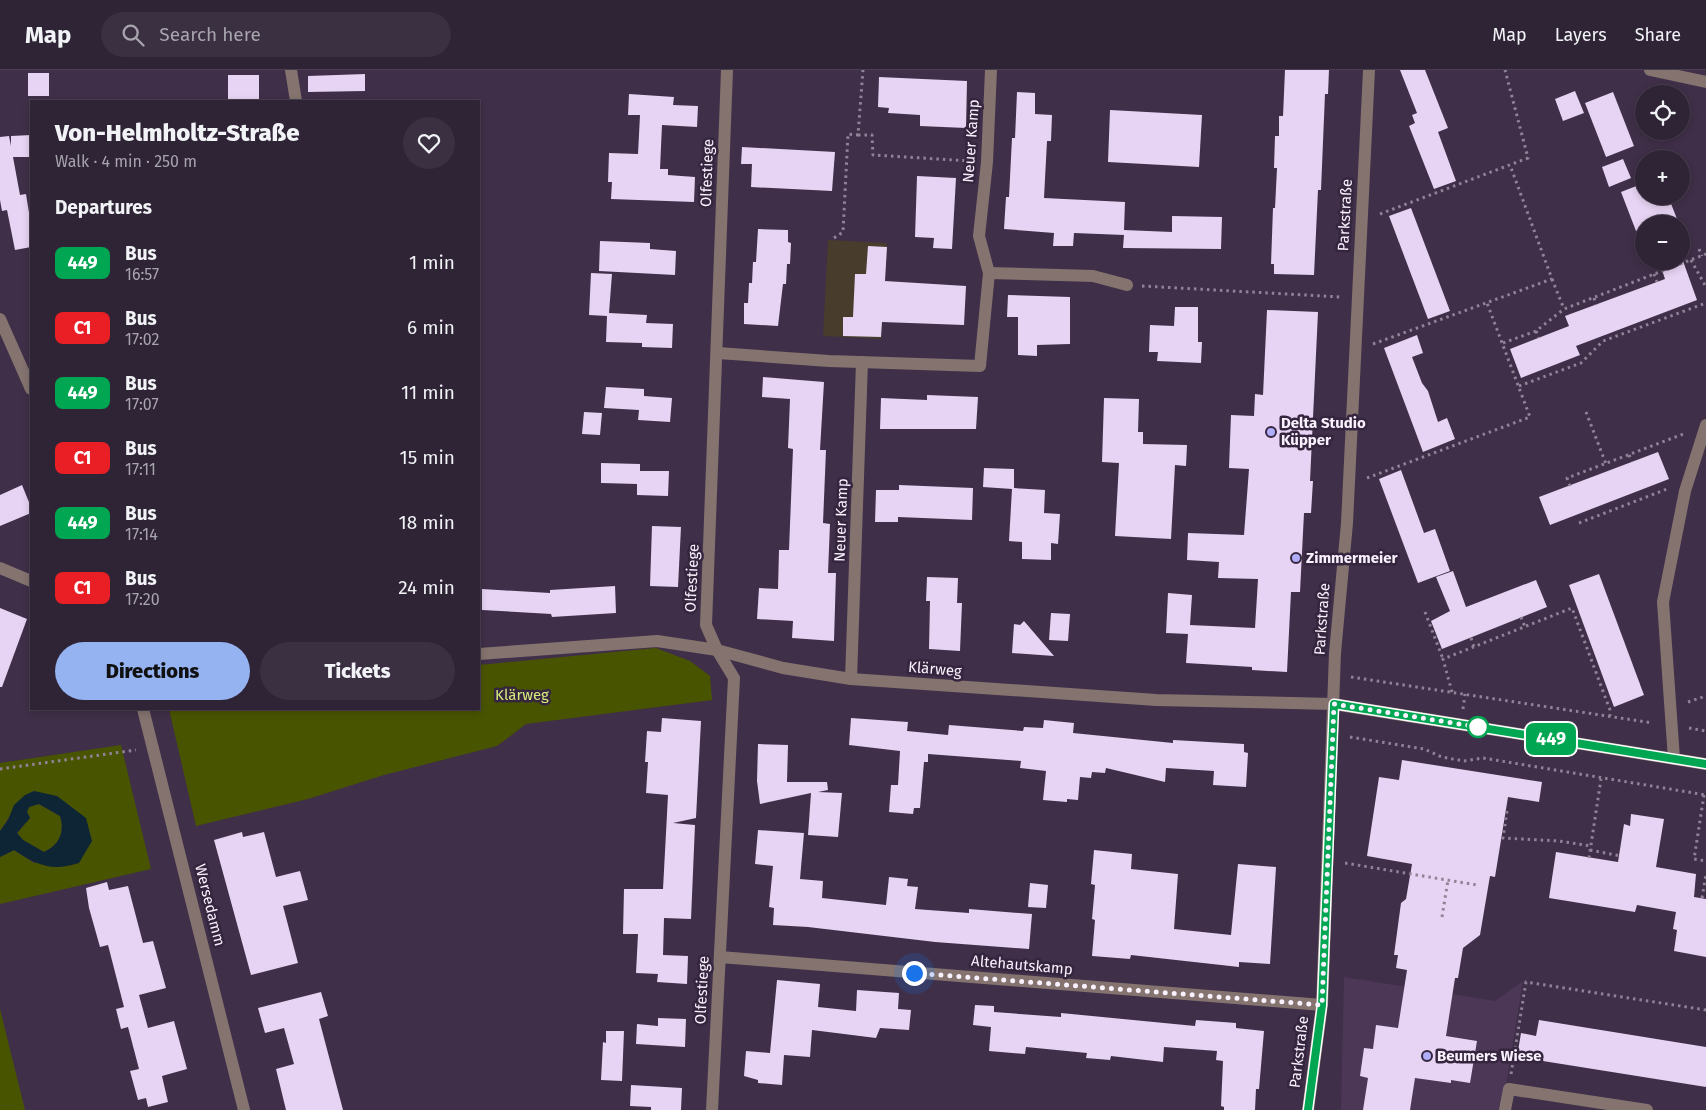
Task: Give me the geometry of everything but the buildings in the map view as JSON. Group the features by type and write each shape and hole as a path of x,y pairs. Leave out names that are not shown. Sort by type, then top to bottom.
{"street":[{"path":"291,70 296,100"},
{"name":"Olfestiege","path":"712,1110 734,678 717,650 706,625 718,353 727,70"},
{"name":"Neuer Kamp","path":"718,353 862,362 980,366 989,272 979,236 987,162 991,70"},
{"name":"Parkstraße","path":"1308,1110 1322,1005 1332,734 1356,351 1368,70"},
{"path":"1650,70 1706,82"},
{"path":"989,272 1093,276 1127,285"},
{"path":"0,319 30,387"},
{"name":"Neuer Kamp","path":"851,678 862,362"},
{"path":"1674,759 1663,602 1685,492 1706,425"},
{"path":"0,568 30,582"},
{"name":"Klärweg","path":"480,654 657,642 717,650 782,668 851,678 1156,700 1334,704 1706,764"},
{"name":"Wersedamm","path":"143,710 244,1110"},
{"name":"Altehautskamp","path":"720,958 1322,1005"},
{"path":"1505,1110 1509,1090 1647,1110"}],"path":[{"path":"858,134 863,70"},
{"path":"1361,221 1528,158 1505,70"},
{"path":"834,238 843,232 848,134 872,135 873,155 987,162"},
{"path":"1510,165 1564,309"},
{"path":"1503,343 1536,331 1564,309 1704,255 1699,249"},
{"path":"1691,260 1706,288"},
{"path":"1654,274 1657,282"},
{"path":"1356,351 1552,278"},
{"path":"1127,285 1358,298"},
{"path":"1594,298 1596,305"},
{"path":"1348,485 1530,417 1487,303"},
{"path":"1519,386 1581,363 1602,341 1706,303"},
{"path":"1536,331 1539,338"},
{"path":"1586,412 1606,464"},
{"path":"1570,486 1567,478 1688,432"},
{"path":"1629,454 1632,462"},
{"path":"1579,523 1671,488 1685,492"},
{"path":"1442,659 1572,608 1602,680 1610,716"},
{"path":"1425,612 1452,692"},
{"path":"1521,617 1525,627"},
{"path":"1576,620 1581,618"},
{"path":"1471,638 1474,647"},
{"path":"1335,674 1706,730"},
{"path":"1332,734 1424,749 1442,757 1464,761 1483,758 1705,795 1694,859 1706,861"},
{"path":"0,769 154,747"},
{"path":"1589,858 1601,779"},
{"path":"1507,811 1503,838 1559,841 1621,856"},
{"path":"1327,860 1477,885"},
{"path":"1702,898 1706,874"},
{"path":"1442,917 1448,880"},
{"path":"1509,1090 1526,982 1706,1010"}],"shaded area":[{"path":"828,240 887,243 881,339 823,336"},
{"name":"Beumers Wiese","path":"1344,977 1495,1001 1523,981 1502,1110 1341,1110"}],"green space":[{"path":"656,648 690,661 710,676 712,700 526,724 497,746 384,775 308,799 196,826 169,710 480,710 480,665"},
{"path":"121,745 151,869 0,904 0,857 14,850 34,863 92,841 34,791 22,799 0,831 0,763"},
{"path":"39,804 60,816 62,827 60,837 54,846 44,852 23,840 17,833 30,818 27,812 29,807"},
{"path":"0,1009 25,1110 0,1110"}],"water":[{"path":"34,791 57,796 86,818 92,841 79,863 60,867 45,866 30,860 14,850 0,857 0,831 8,820 14,805 25,795","holes":["39,804 60,816 62,827 60,837 54,846 44,852 23,840 17,833 30,818 27,812 29,807"]}],"bus line":[{"name":"449","path":"1308,1110 1322,1005 1330,765 1334,704 1706,764"}],"place":[{"name":"Delta Studio Küpper","path":"1271,432"},
{"name":"Zimmermeier","path":"1296,558"},
{"name":"Beumers Wiese","path":"1427,1056"}],"route":[{"path":"914,973 1322,1005 1330,765 1334,704 1478,727"}]}
